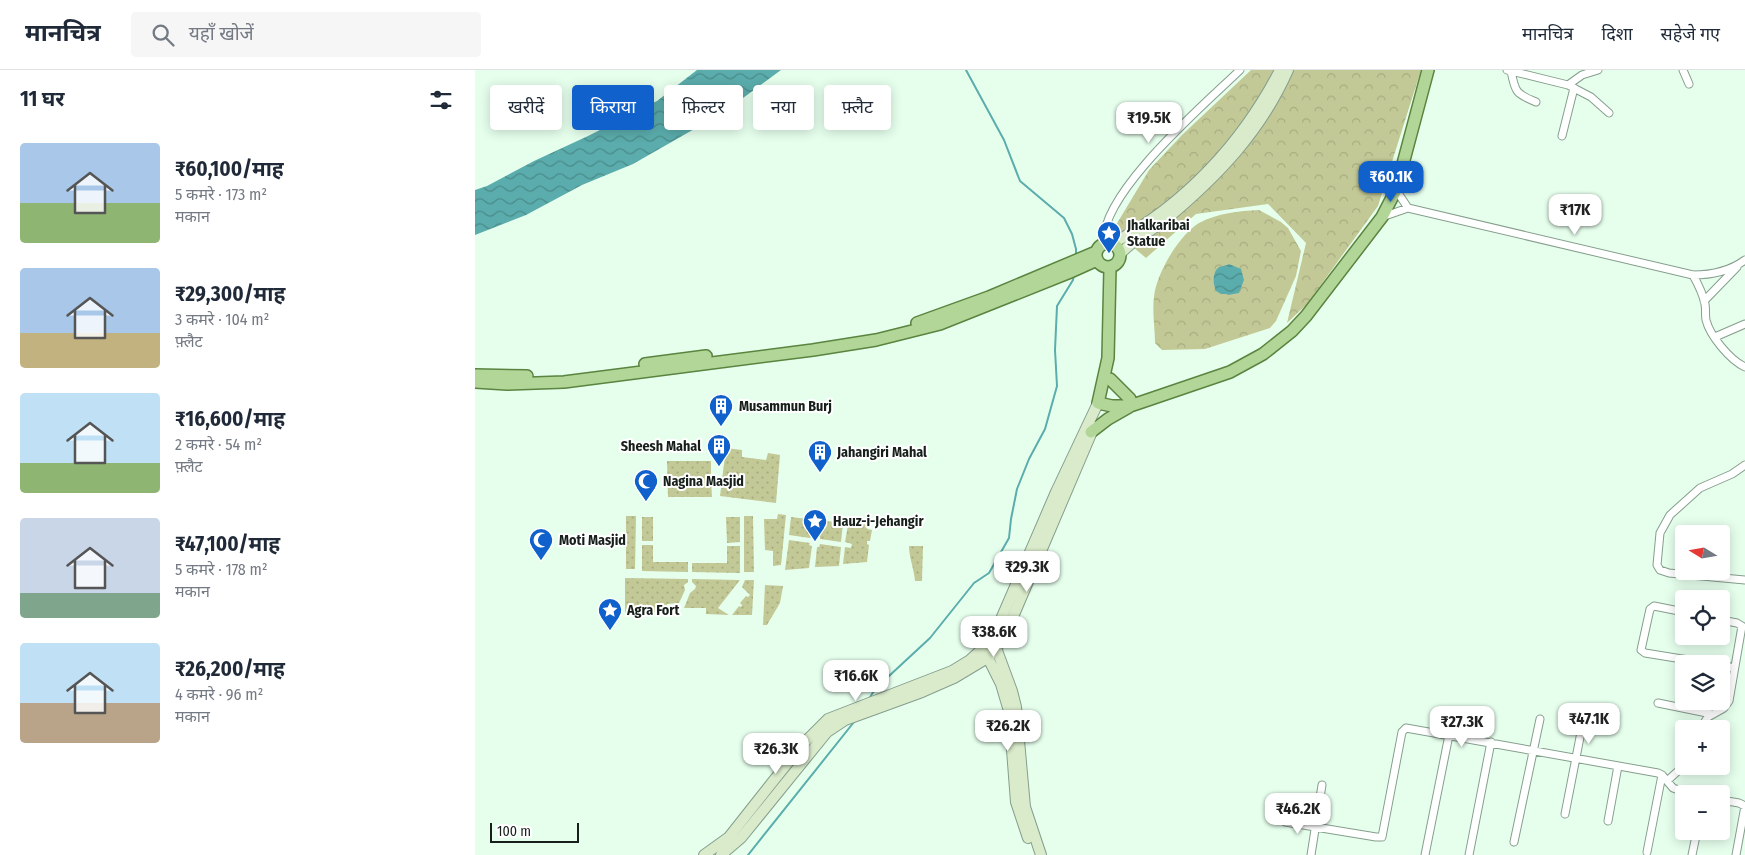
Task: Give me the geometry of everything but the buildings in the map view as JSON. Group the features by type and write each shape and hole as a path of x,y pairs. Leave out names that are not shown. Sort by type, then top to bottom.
{"main road":[{"path":"475,382 507,384 564,382 813,350 876,340 940,324 1084,262 1165,212 1212,167 1261,105 1280,70"},
{"path":"1102,250 1102,266 1109,268 1117,264 1121,253 1128,245 1167,218 1201,189 1239,149 1262,120 1288,70"},
{"path":"1091,432 1130,402 1263,354 1292,331 1306,316 1382,217 1396,190 1428,70"},
{"path":"1102,250 1116,245 1121,253"},
{"path":"1009,681 995,644 1055,492 1102,400 1108,358 1109,268"},
{"path":"475,375 531,376 587,373 670,360 801,346 857,337 927,320 1066,270"},
{"path":"1041,855 1025,807 1017,714 1009,681 1005,648 1006,634 1091,432 1110,379 1111,364 1108,358"},
{"path":"1110,379 1130,402"},
{"path":"1102,400 1130,402"},
{"path":"968,670 1006,634"},
{"path":"986,653 998,676 1009,711 1017,802 1035,855"},
{"path":"704,855 724,849 828,720 846,716 906,694 986,653"},
{"path":"906,694 922,692 968,670 981,668 998,676"}],"street":[{"path":"1102,250 1107,222 1126,188 1181,125 1240,70"},
{"path":"1562,136 1571,87 1582,75 1598,70"},
{"path":"1683,70 1689,84"},
{"path":"1509,71 1571,87 1591,97 1609,113"},
{"path":"1509,71 1518,94 1536,102"},
{"path":"1396,190 1408,208"},
{"path":"1382,217 1408,208 1693,275 1710,274 1739,265"},
{"path":"1704,301 1745,260"},
{"path":"1693,275 1704,301 1706,320 1715,337 1732,359 1745,366"},
{"path":"1715,337 1745,324"},
{"path":"1745,465 1732,474 1700,488 1670,515 1661,534 1657,565 1660,570 1669,573 1745,580"},
{"path":"1675,610 1655,606 1650,609 1641,650 1645,653 1675,658"},
{"path":"1705,720 1728,704 1741,626 1730,622"},
{"path":"1730,667 1734,668"},
{"path":"1658,703 1711,714"},
{"path":"1514,842 1540,719"},
{"path":"1565,814 1582,727"},
{"path":"1285,822 1377,837 1382,836 1404,729 1409,728 1575,757 1662,775 1675,788"},
{"path":"1425,855 1449,735"},
{"path":"1469,855 1491,742"},
{"path":"1608,820 1618,766"},
{"path":"1667,781 1675,774"},
{"path":"1647,852 1662,775"},
{"path":"1311,855 1322,785"},
{"path":"1730,802 1745,806 1736,855"},
{"path":"1692,855 1695,840"}],"green space":[{"path":"1251,70 1421,70 1378,206 1307,304 1287,323 1306,243 1268,204 1196,214 1146,258 1113,230 1149,170 1182,135"},
{"path":"1259,210 1288,228 1301,251 1296,276 1276,321 1270,328 1205,349 1162,350 1155,343 1154,297 1159,277 1170,256 1184,236 1199,223 1228,213"},
{"path":"726,448 742,450 742,457 766,460 768,453 780,455 776,503 720,496"},
{"path":"667,461 711,461 711,474 708,474 709,481 711,481 712,497 668,497"},
{"path":"778,514 786,515 781,565 773,566 773,551 765,550 764,519 777,519"},
{"path":"626,516 636,516 635,569 626,569"},
{"path":"744,516 753,516 754,572 744,572"},
{"path":"642,517 653,517 653,541 642,541"},
{"path":"726,517 740,517 740,542 727,543"},
{"path":"791,517 815,520 813,536 810,538 789,535"},
{"path":"819,520 843,523 841,542 820,539 817,536"},
{"path":"856,523 868,525 867,529 872,530 870,541 867,541 869,545 867,562 843,564 845,547 851,548 852,544 845,542 848,525"},
{"path":"789,540 810,543 809,545 812,546 809,568 785,570"},
{"path":"820,544 841,547 839,566 815,567 817,547"},
{"path":"642,545 653,545 653,562 688,562 688,572 642,571"},
{"path":"727,546 740,546 740,573 692,572 692,563 727,563"},
{"path":"909,546 923,546 922,581 915,581"},
{"path":"625,578 688,579 688,582 684,585 685,590 679,603 667,604 667,609 675,609 675,614 625,614"},
{"path":"692,579 740,580 718,608 729,615 706,614 706,608 684,608 690,593 696,586"},
{"path":"745,580 754,580 752,615 732,615 739,606 741,607 740,603 746,596 750,595 742,587"},
{"path":"765,585 783,586 780,603 767,625 763,625"}],"water":[{"path":"697,70 781,70 761,85 753,85 753,91 743,98 743,85 678,85"},
{"path":"664,96 664,130 692,130 633,164 582,185 526,215 475,235 475,190 487,186 600,130 654,130 654,103"},
{"path":"1229,264 1241,269 1244,280 1239,293 1221,294 1215,288 1215,273 1219,267"}],"waterway":[{"path":"966,70 1004,140 1020,181 1064,218 1072,234 1076,255"},
{"path":"869,699 875,689 930,638 974,583 989,573 1009,538 1017,489 1029,459 1045,429 1057,386 1055,350 1057,306 1073,280 1074,275"},
{"path":"748,855 854,722"}],"place":[{"name":"Jhalkaribai Statue","path":"1109,254"},
{"name":"Musammun Burj","path":"721,427"},
{"name":"Sheesh Mahal","path":"719,467"},
{"name":"Jahangiri Mahal","path":"820,473"},
{"name":"Nagina Masjid","path":"646,502"},
{"name":"Hauz-i-Jehangir","path":"815,542"},
{"name":"Moti Masjid","path":"541,561"},
{"name":"Agra Fort","path":"610,631"}]}
